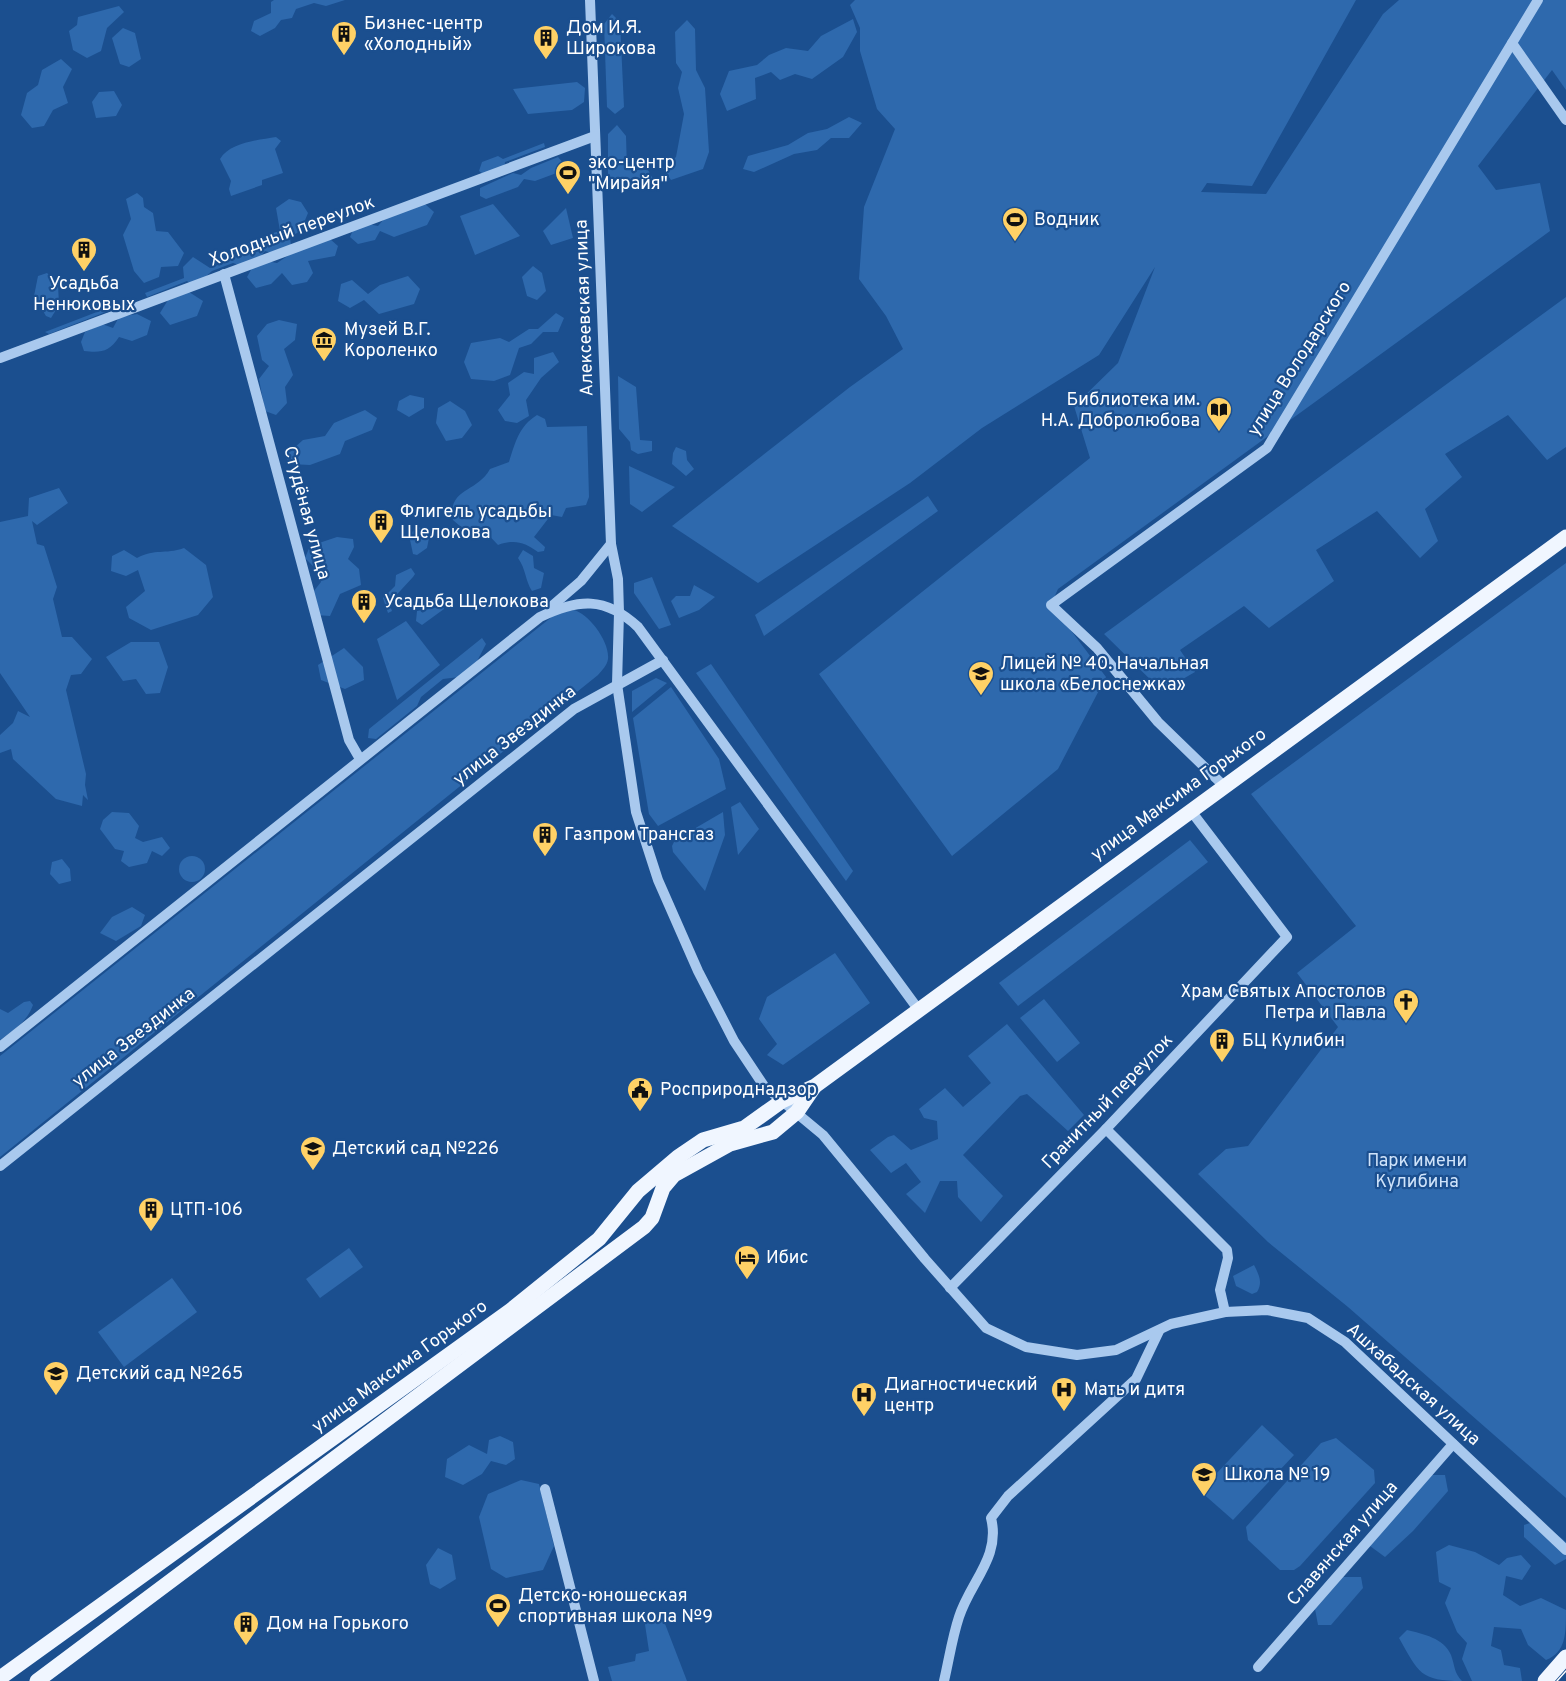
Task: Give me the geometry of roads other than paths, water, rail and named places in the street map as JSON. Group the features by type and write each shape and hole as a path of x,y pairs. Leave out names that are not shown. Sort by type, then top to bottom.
{"main road":[{"name":"улица Максима Горького","path":"37,1681 483,1339 599,1239 638,1191 678,1157 703,1140 744,1128 782,1101 815,1086 1566,537"},
{"name":"улица Максима Горького","path":"0,1678 644,1227 652,1218 663,1188 674,1175 730,1144 773,1132 797,1112 815,1086"},
{"path":"1545,1681 1566,1657"}],"street":[{"name":"Алексеевская улица","path":"591,0 611,544 618,579 619,613"},
{"name":"улица Володарского","path":"1224,786 1158,722 1097,648 1051,605 1267,448 1538,0"},
{"path":"1512,43 1566,120"},
{"name":"Холодный переулок","path":"0,358 595,136"},
{"name":"Студёная улица","path":"224,274 349,740 360,759"},
{"path":"0,1047 540,616 581,581 611,544"},
{"path":"540,616 568,603 582,602 619,613 638,627 918,1009"},
{"path":"617,684 619,613"},
{"name":"улица Звездинка","path":"0,1166 574,709 663,660"},
{"name":"Ашхабадская улица","path":"617,684 636,812 658,880 698,971 734,1041 764,1086 823,1135 986,1328 1026,1347 1077,1355 1116,1350 1171,1324 1225,1312 1267,1310 1308,1318 1345,1342 1566,1550"},
{"name":"Гранитный переулок","path":"950,1288 1106,1129 1287,937 1191,811"},
{"path":"1106,1129 1227,1250 1228,1258 1220,1290 1225,1312"},
{"path":"944,1681 959,1616 992,1552 995,1533 992,1518 1008,1496 1136,1379 1159,1330"},
{"name":"Славянская улица","path":"1258,1667 1453,1444"},
{"path":"545,1489 594,1681"}],"tram line":[{"path":"1557,1681 1566,1671"}],"place":[{"name":"Бизнес-центр «Холодный»","path":"344,57"},
{"name":"Дом И.Я. Широкова","path":"546,61"},
{"name":"эко-центр \"Мирайя\"","path":"568,196"},
{"name":"Водник","path":"1015,243"},
{"name":"Усадьба Ненюковых","path":"84,273"},
{"name":"Музей В.Г. Короленко","path":"324,363"},
{"name":"Библиотека им. Н.А. Добролюбова","path":"1219,433"},
{"name":"Флигель усадьбы Щелокова","path":"381,545"},
{"name":"Усадьба Щелокова","path":"364,625"},
{"name":"Лицей № 40. Начальная школа «Белоснежка»","path":"981,697"},
{"name":"Газпром Трансгаз","path":"545,858"},
{"name":"Храм Святых Апостолов Петра и Павла","path":"1406,1025"},
{"name":"БЦ Кулибин","path":"1222,1064"},
{"name":"Росприроднадзор","path":"640,1113"},
{"name":"Детский сад №226","path":"313,1172"},
{"name":"ЦТП-106","path":"151,1233"},
{"name":"Ибис","path":"747,1281"},
{"name":"Детский сад №265","path":"56,1397"},
{"name":"Мать и дитя","path":"1064,1413"},
{"name":"Диагностический центр","path":"864,1418"},
{"name":"Школа № 19","path":"1204,1498"},
{"name":"Детско-юношеская спортивная школа №9","path":"498,1629"},
{"name":"Дом на Горького","path":"246,1647"}],"park label":[{"name":"Парк имени Кулибина","path":"1417,1171"}]}
